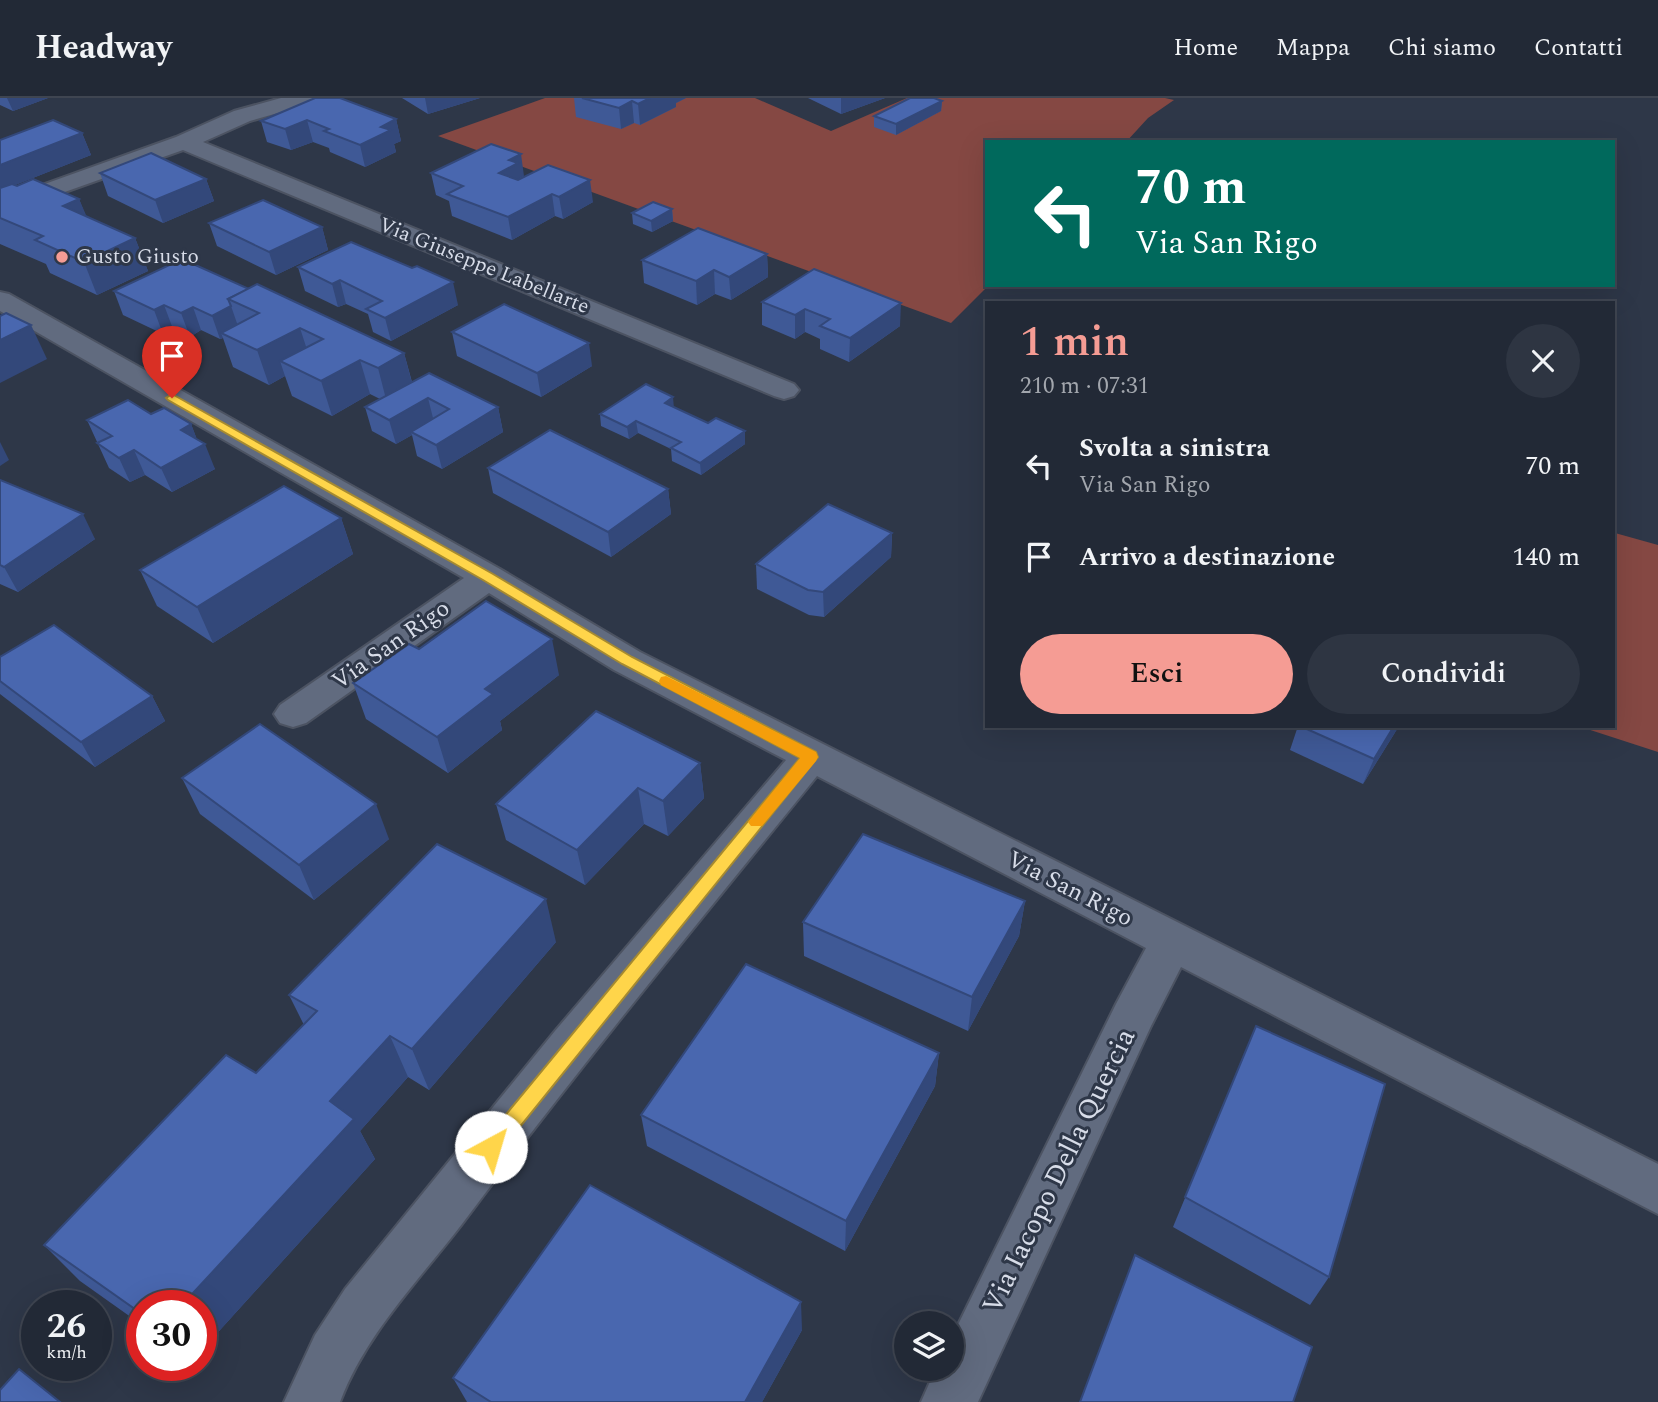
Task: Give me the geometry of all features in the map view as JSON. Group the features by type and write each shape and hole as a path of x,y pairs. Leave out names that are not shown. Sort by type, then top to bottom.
{"street":[{"path":"0,208 184,142 242,116 305,98"},
{"name":"Via Giuseppe Labellarte","path":"184,142 784,390"},
{"name":"Via San Rigo","path":"0,300 488,577 627,661 1658,1190"},
{"name":"Via San Rigo","path":"293,713 488,577"},
{"path":"312,1402 338,1345 449,1199 810,757"},
{"name":"Via Iacopo Della Quercia","path":"949,1402 1132,1018 1172,942"}],"shaded area":[{"path":"545,98 755,98 831,131 907,98 1174,100 1148,118 1128,140 985,140 987,287 951,323 438,136"},
{"path":"1615,533 1658,545 1658,752 1584,728 1615,728"}],"building":[{"path":"315,98 340,98 396,119 381,127 391,130 360,145 324,131 329,129 307,120 285,129 261,121"},
{"path":"582,98 650,98 638,104 632,101 619,108"},
{"path":"910,98 934,98 942,101 896,124 874,116"},
{"path":"53,120 82,133 0,165 0,140"},
{"path":"491,144 521,154 509,160 518,163 499,173 518,180 548,165 590,180 559,197 552,194 508,217 447,194 463,186 431,173"},
{"path":"151,153 206,179 155,200 100,173"},
{"path":"33,179 79,199 63,206 135,238 84,262 35,240 43,236 0,218 0,188 12,184 17,186"},
{"path":"263,200 322,227 269,252 209,223"},
{"path":"653,202 672,209 651,221 632,213"},
{"path":"698,228 767,254 729,277 714,270 696,281 642,260"},
{"path":"351,242 453,282 385,318 366,309 382,301 340,280 332,284 298,267"},
{"path":"182,259 249,289 228,299 231,306 212,316 193,307 181,313 164,305 154,310 114,291"},
{"path":"814,269 901,303 850,338 820,326 830,319 805,309 795,315 762,302"},
{"path":"257,284 404,353 378,368 360,360 321,381 280,361 323,339 300,328 257,350 221,333 259,313 228,299"},
{"path":"504,304 589,343 537,373 452,332"},
{"path":"6,313 31,325 0,340 0,316"},
{"path":"429,373 498,407 436,445 411,432 449,409 428,398 389,420 365,407"},
{"path":"646,384 673,397 665,403 708,423 716,418 745,431 700,463 671,448 681,442 636,421 627,427 600,414"},
{"path":"128,400 151,414 164,408 191,424 181,430 205,444 161,468 134,450 119,458 97,443 112,436 87,420"},
{"path":"550,430 668,489 608,532 488,468"},
{"path":"0,480 83,514 4,567 0,565"},
{"path":"284,486 341,518 197,607 140,570"},
{"path":"828,504 892,533 823,592 808,590 756,564"},
{"path":"486,601 552,639 485,689 493,694 437,737 353,683 409,644 419,649"},
{"path":"54,625 152,696 81,742 0,681 0,657"},
{"path":"596,711 700,763 663,801 638,788 577,850 496,804"},
{"path":"260,724 376,804 299,865 182,778"},
{"path":"1304,728 1393,728 1374,759"},
{"path":"863,834 1025,901 972,997 803,922"},
{"path":"437,844 546,899 412,1049 390,1036 330,1101 354,1119 196,1290 126,1290 126,1303 112,1293 112,1290 108,1290 44,1245 226,1055 256,1073 317,1011 289,995"},
{"path":"746,964 939,1053 846,1221 641,1115"},
{"path":"1256,1026 1385,1084 1329,1277 1185,1197"},
{"path":"590,1185 801,1302 745,1402 491,1402 453,1378"},
{"path":"1135,1255 1312,1347 1293,1402 1080,1402"},
{"path":"19,1369 21,1381 34,1381 60,1402 0,1402 0,1390"}],"slow traffic":[{"path":"666,681 810,757 757,822"}],"place":[{"name":"Gusto Giusto","path":"62,257"}],"route":[{"path":"172,398 488,577 627,661 810,757 491,1147"}]}
